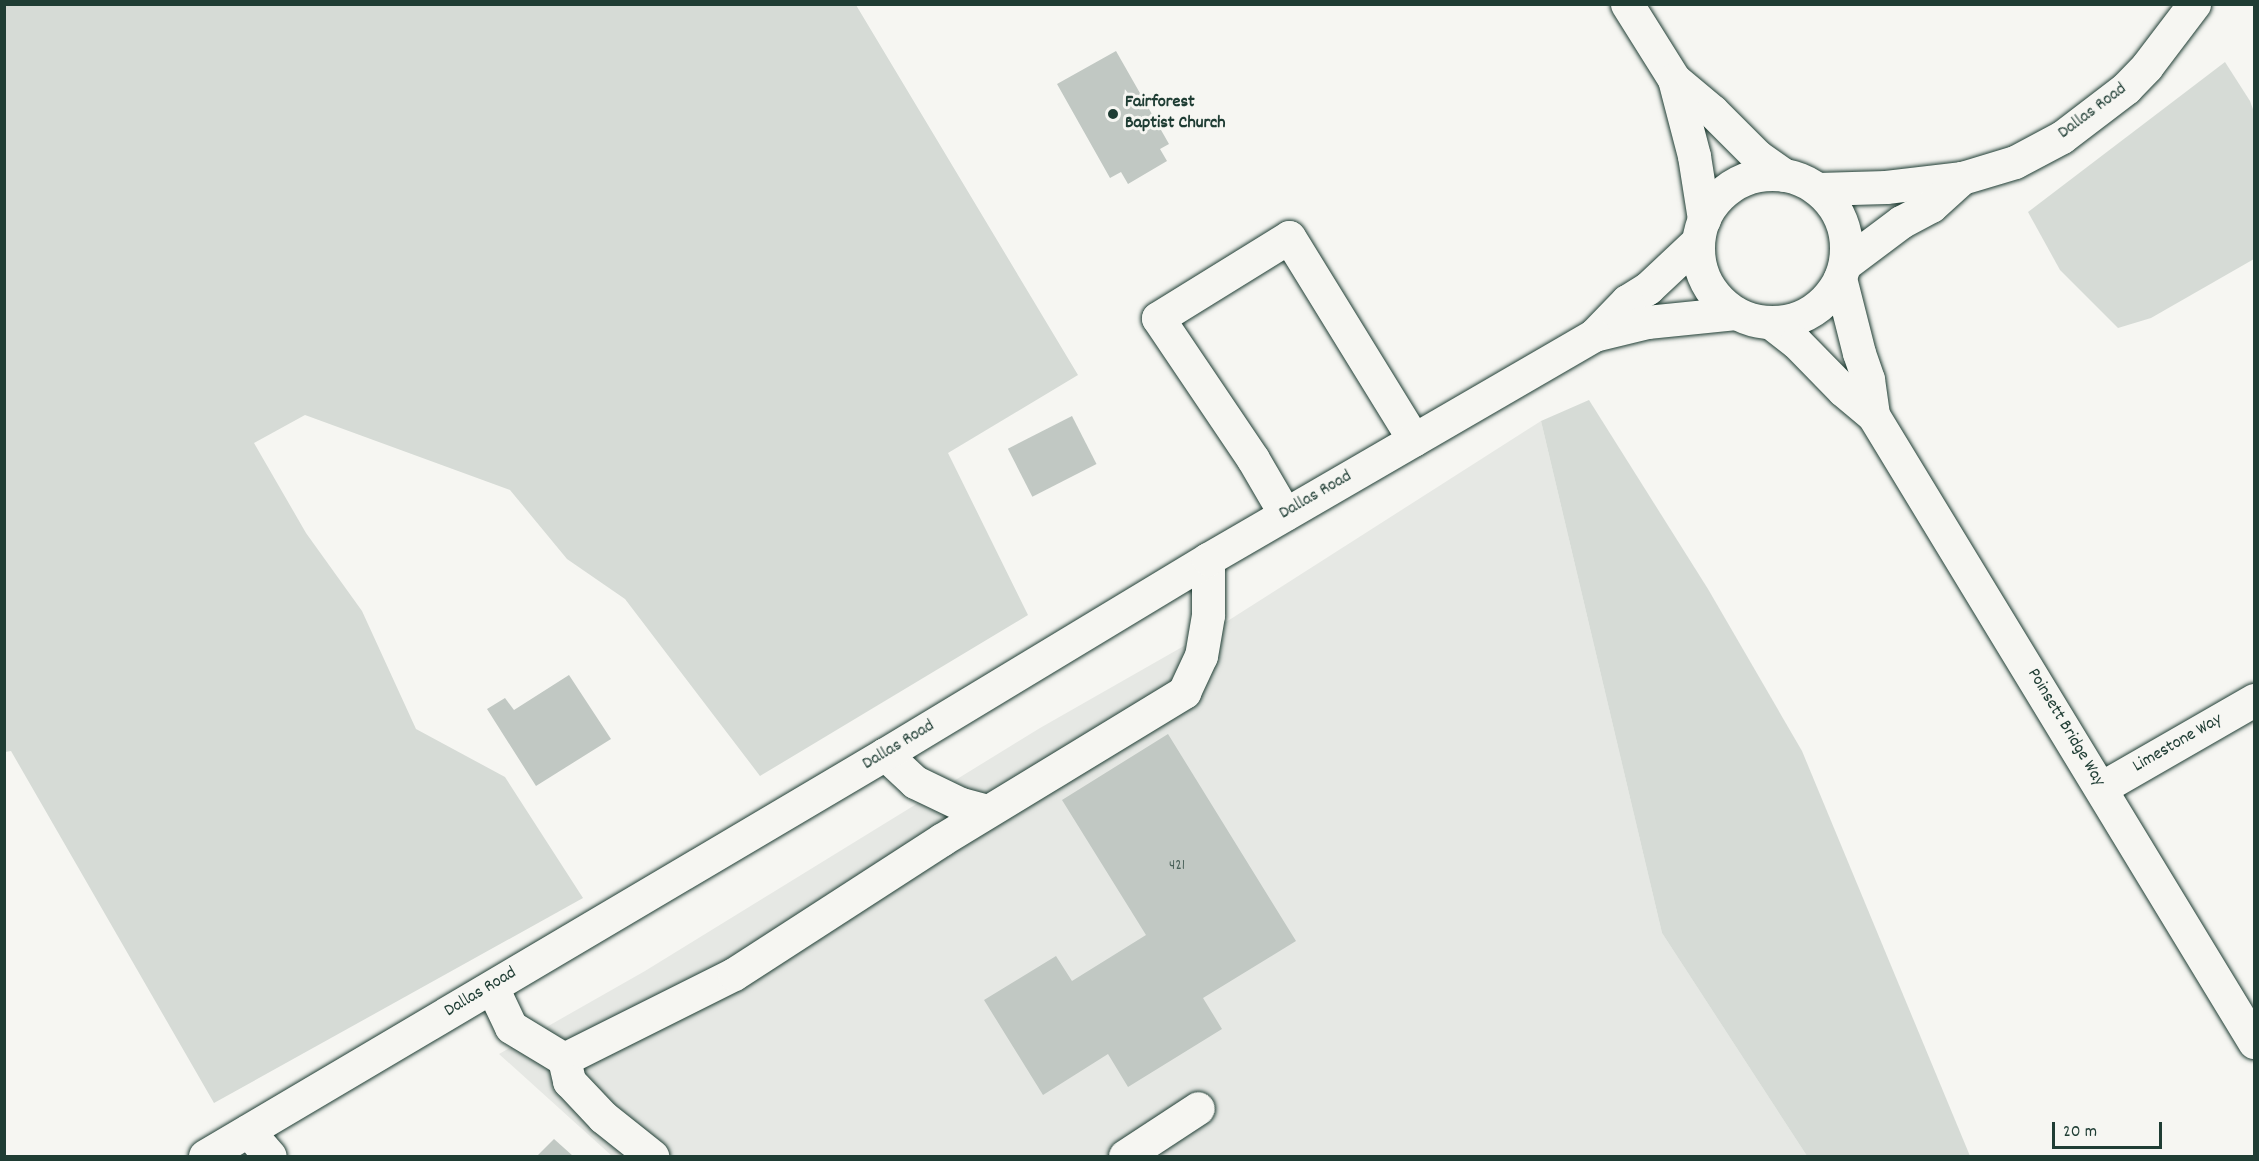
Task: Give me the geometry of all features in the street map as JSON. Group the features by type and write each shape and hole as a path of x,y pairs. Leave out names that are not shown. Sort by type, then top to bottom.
{"street":[{"path":"1627,4 1674,79 1694,156 1701,230 1699,262 1706,283 1719,300 1736,313 1770,322 1792,319 1812,311 1829,297 1843,271 1847,243 1842,223 1833,204 1818,189 1784,175 1757,156 1712,111 1674,79"},
{"name":"Dallas Road","path":"1818,189 1886,187 1962,178 2015,162 2062,137 2098,112 2147,66 2194,4"},
{"path":"1701,230 1714,202 1728,189 1746,179 1765,174 1784,175"},
{"name":"Dallas Road","path":"1843,271 1901,222 1931,206 1962,178"},
{"name":"Dallas Road","path":"205,1156 885,754 1208,559 1594,335 1627,301 1648,288 1701,230"},
{"path":"1285,514 1253,459 1158,318 1289,237 1414,440"},
{"name":"Poinsett Bridge Way","path":"1843,271 1874,415"},
{"name":"Dallas Road","path":"1594,335 1647,322 1736,313"},
{"name":"Poinsett Bridge Way","path":"1770,322 1796,342 1843,390 1874,415 2254,1042"},
{"path":"564,1059 735,974 987,811 1184,692 1201,656 1208,615 1208,559"},
{"name":"Limestone Way","path":"2101,788 2254,700"},
{"path":"885,754 915,782 961,804 987,811"},
{"path":"492,987 511,1027 564,1059 569,1081 603,1117 652,1156"},
{"path":"1125,1156 1198,1107"},
{"path":"248,1131 270,1156"}],"shaded area":[{"path":"4,5 856,5 1078,375 948,453 1028,615 760,776 625,599 567,559 510,490 305,415 254,443 306,533 362,611 416,729 505,777 583,898 214,1103 11,751 5,752"},
{"path":"2225,62 2250,101 2254,112 2254,259 2151,318 2118,328 2060,270 2028,212"},
{"path":"1589,400 1708,589 1802,751 1970,1156 1807,1156 1662,933 1541,421"},
{"path":"1541,421 1662,933 1807,1156 612,1156 499,1054 645,971 1040,728 1226,622"}],"building":[{"name":"Fairforest Baptist Church","path":"1116,51 1169,144 1160,149 1167,161 1128,184 1121,172 1110,178 1057,84"},
{"path":"1072,416 1097,464 1032,497 1008,449"},
{"path":"569,675 611,739 536,786 487,709 505,698 514,710"},
{"path":"1168,734 1296,941 1203,998 1222,1029 1128,1087 1108,1054 1043,1095 984,1000 1056,956 1072,981 1146,935 1062,800"},
{"path":"554,1139 573,1156 537,1156"}],"place":[{"name":"Fairforest Baptist Church","path":"1113,114"}]}
